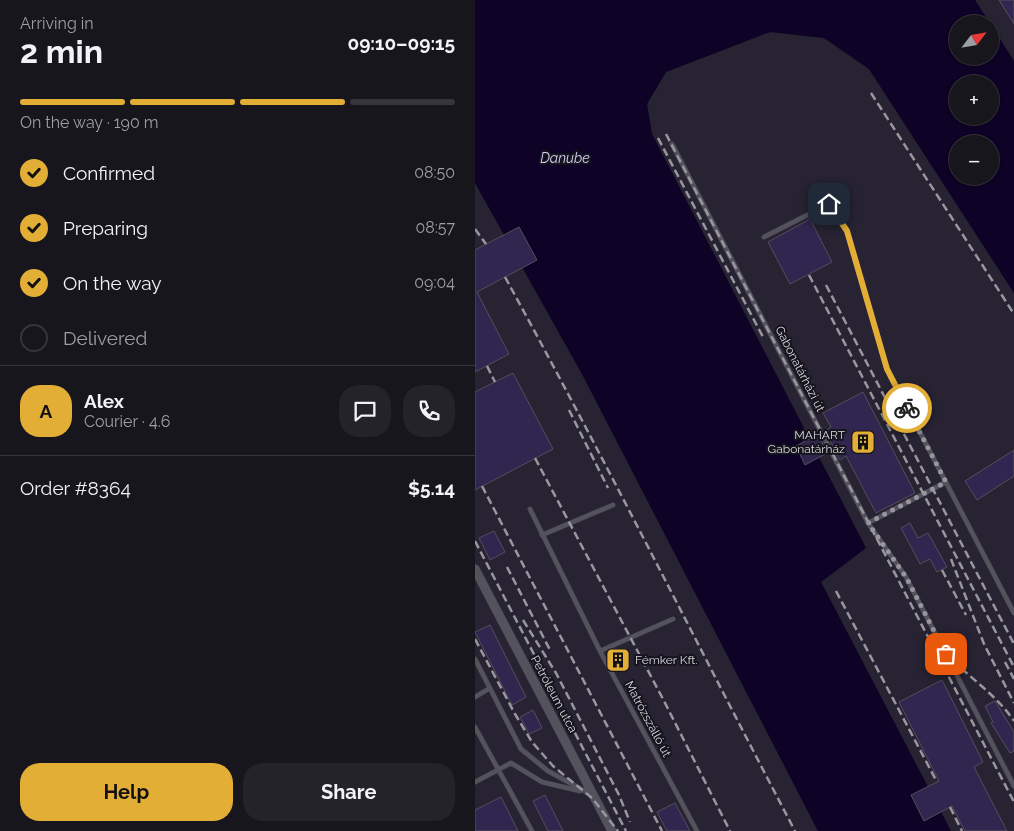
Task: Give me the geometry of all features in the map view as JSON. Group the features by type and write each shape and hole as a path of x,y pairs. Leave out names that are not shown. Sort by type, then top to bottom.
{"street":[{"name":"Petróleum utca","path":"475,569 590,794 612,831"}],"lane":[{"name":"Gabonatárházi út","path":"671,144 868,523 906,577 1014,786"},
{"path":"764,237 829,204 847,231 887,369 1014,613"},
{"path":"868,523 946,482"},
{"path":"542,535 613,505"},
{"name":"Matrózszálló út","path":"530,509 600,651 697,831"},
{"path":"600,651 673,619"},
{"path":"475,659 526,754 548,771 590,794"},
{"path":"475,697 490,688"},
{"path":"475,727 532,831"},
{"path":"475,782 511,763 542,782 590,794"}],"shaded area":[{"path":"975,0 1014,0 1014,61 999,38 999,15 985,15"},
{"path":"770,32 824,38 869,69 1014,293 1014,831 951,831 821,582 866,548 652,134 647,104 666,72"},
{"path":"475,183 582,374 818,831 475,831"}],"water":[{"name":"Danube","path":"475,0 975,0 985,15 949,15 949,65 999,65 999,38 1014,61 1014,293 869,69 824,38 770,32 666,72 647,104 652,134 866,548 821,582 951,831 818,831 582,374 475,183"}],"building":[{"path":"999,0 1014,0 1014,24"},
{"path":"810,219 832,262 790,284 768,242"},
{"path":"519,227 537,260 477,292 509,354 475,372 475,250"},
{"path":"513,373 553,449 475,490 475,392"},
{"name":"MAHART Gabonatárház","path":"863,392 915,493 876,513 846,456 840,460 825,431 831,427 823,413"},
{"path":"818,434 827,453 805,465 796,446"},
{"path":"1014,450 1014,476 977,500 965,481"},
{"path":"910,523 918,538 928,533 947,567 937,572 930,559 920,564 901,528"},
{"path":"494,531 505,552 490,560 479,538"},
{"path":"490,625 526,697 512,705 475,632"},
{"name":"Fémker Kft.","path":"619,650 627,665 618,670 610,654"},
{"path":"942,680 983,762 974,767 1007,831 965,831 952,806 924,821 911,795 939,781 899,702"},
{"path":"995,701 1014,732 1014,751 1010,753 991,723 993,722 985,706"},
{"path":"533,710 542,728 529,734 520,717"},
{"path":"545,795 563,831 548,831 533,801"},
{"path":"501,797 518,831 475,831 475,810"},
{"path":"675,803 690,831 667,831 657,812"}],"railway":[{"path":"871,93 1014,314"},
{"path":"666,134 1014,802"},
{"path":"658,138 763,337"},
{"path":"475,229 486,244"},
{"path":"809,275 1014,667"},
{"path":"505,277 615,483 795,831"},
{"path":"826,285 1014,644"},
{"path":"487,366 495,382"},
{"path":"569,410 608,488"},
{"path":"535,458 663,699 730,831"},
{"path":"482,486 662,831"},
{"path":"475,541 626,831"},
{"path":"951,559 984,644 1014,703"},
{"path":"507,567 550,650"},
{"path":"942,570 966,615"},
{"path":"836,591 937,782"},
{"path":"523,620 556,673 619,795 630,822"},
{"path":"475,639 532,742 553,766 592,798 618,831"},
{"path":"936,643 955,663 986,690 1014,721"},
{"path":"1005,662 1014,679"},
{"path":"950,807 962,831"}],"way so far":[{"path":"907,408 946,482 868,523 906,577 946,654"}],"place":[{"name":"MAHART Gabonatárház","path":"863,442"},
{"name":"Fémker Kft.","path":"618,660"}],"route":[{"path":"829,204 847,231 887,369 907,408"}]}
